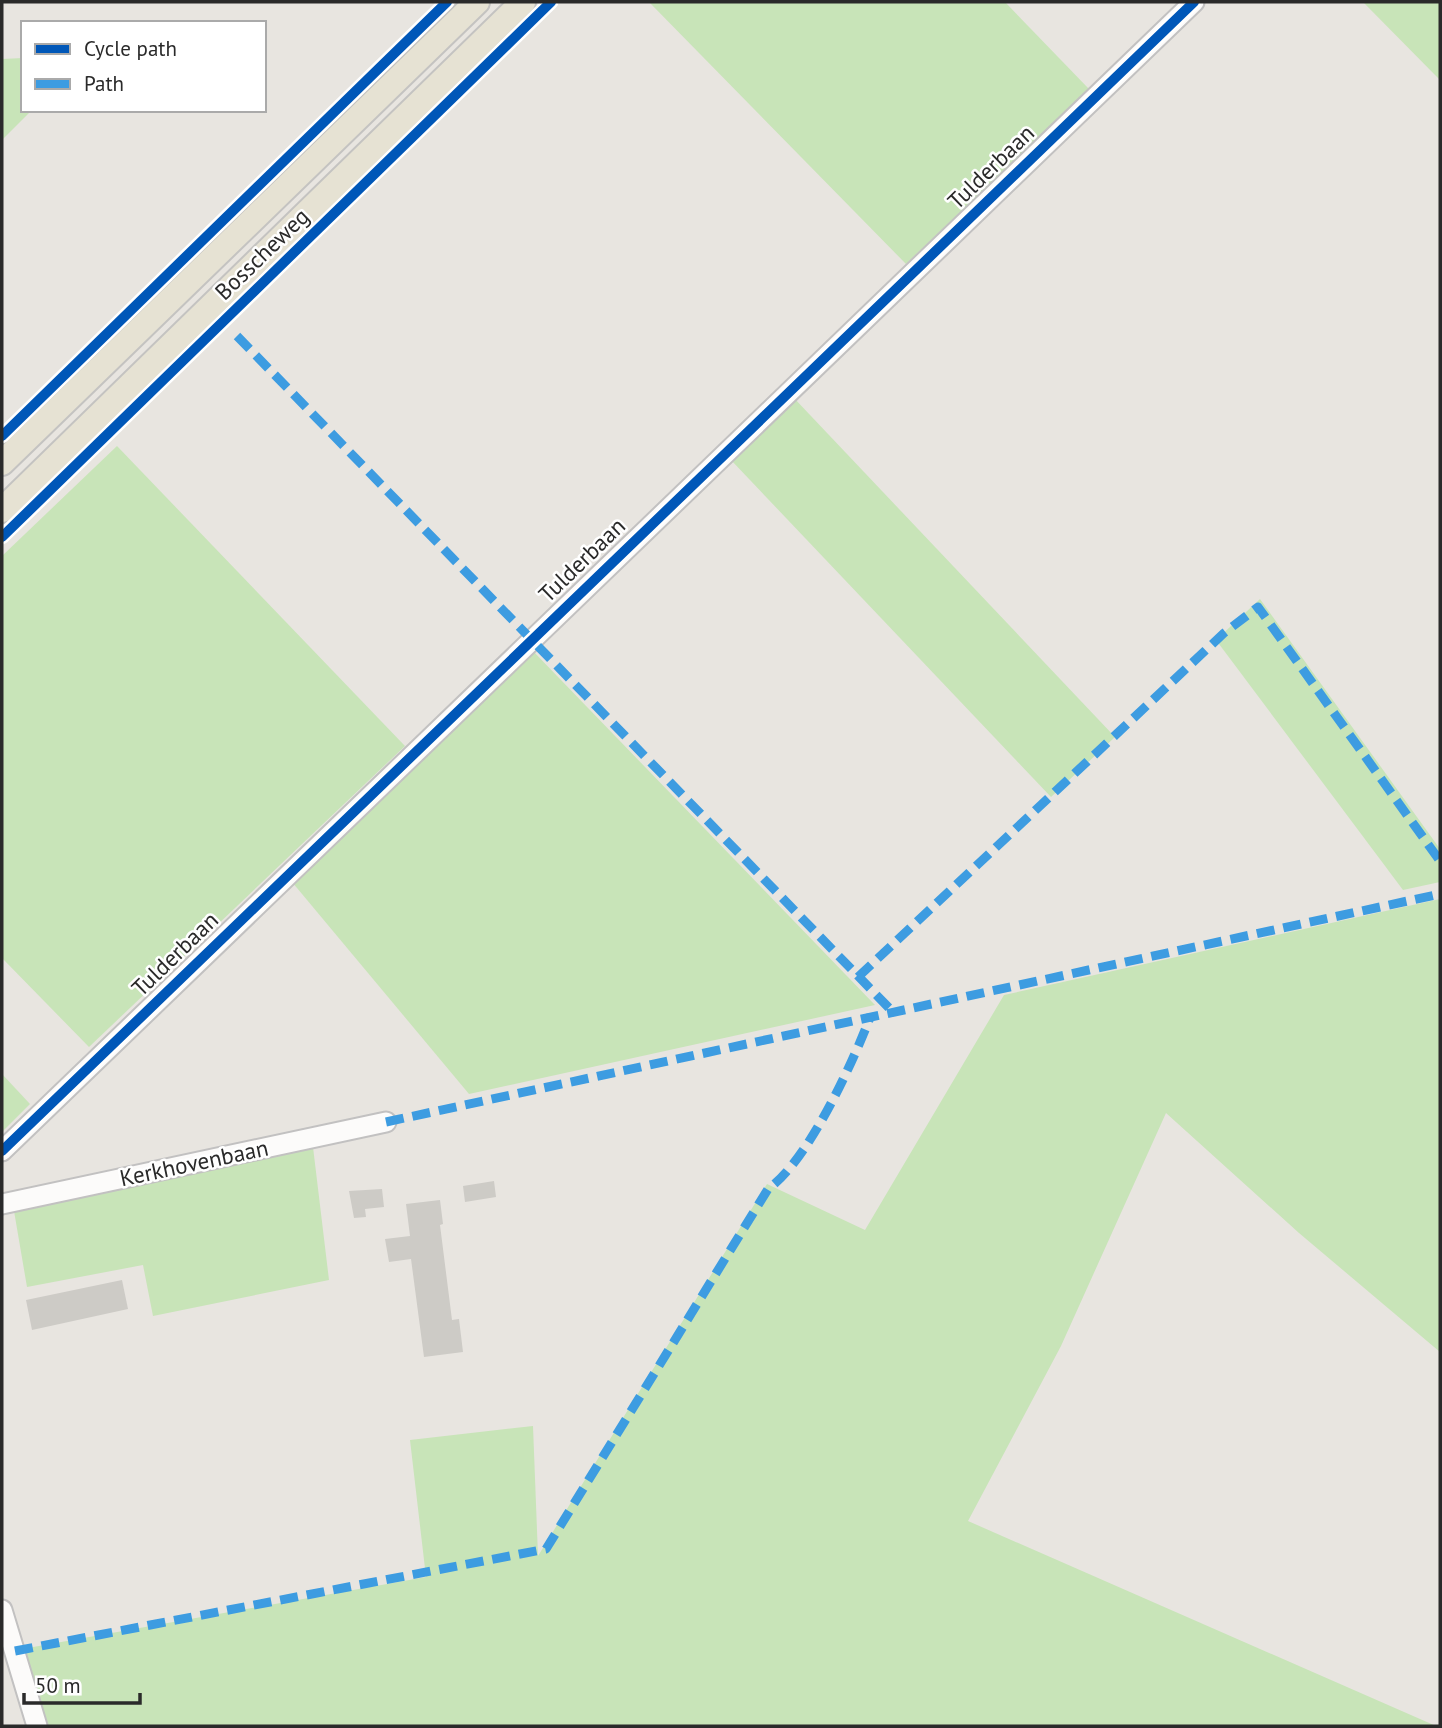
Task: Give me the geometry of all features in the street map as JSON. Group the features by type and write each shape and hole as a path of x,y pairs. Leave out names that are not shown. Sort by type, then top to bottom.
{"main road":[{"name":"Bosscheweg","path":"2,463 477,2"},
{"name":"Bosscheweg","path":"2,510 523,2"}],"street":[{"name":"Tulderbaan","path":"2,1151 1194,2"},
{"name":"Kerkhovenbaan","path":"2,1204 386,1122"},
{"path":"2,1610 37,1726"}],"green space":[{"path":"649,2 1005,2 1089,89 906,264"},
{"path":"1363,2 1440,2 1440,80"},
{"path":"21,58 21,112 30,112 2,140 2,59"},
{"path":"793,397 1115,737 1051,797 730,459"},
{"path":"117,446 405,746 89,1047 2,958 2,556"},
{"path":"1260,599 1440,849 1440,882 1403,890 1216,640"},
{"path":"532,650 875,1005 469,1094 292,882"},
{"path":"1440,899 1440,1352 1299,1233 1166,1113 1061,1346 968,1521 1436,1726 45,1726 22,1649 426,1577 410,1440 533,1426 538,1556 767,1184 865,1230 1004,995"},
{"path":"2,1074 30,1104 2,1132"},
{"path":"313,1147 329,1280 153,1316 143,1265 27,1287 14,1211"}],"building":[{"path":"494,1181 496,1197 465,1202 463,1186"},
{"path":"382,1189 384,1207 365,1209 366,1217 354,1218 349,1191"},
{"path":"440,1200 443,1224 440,1225 452,1320 459,1319 463,1352 424,1357 411,1259 389,1262 385,1239 410,1236 406,1204"},
{"path":"122,1280 128,1309 32,1330 26,1300"}],"marked path":[{"path":"237,336 891,1010"},
{"path":"858,977 1224,633 1258,607 1440,861"},
{"path":"386,1122 1440,894"},
{"path":"15,1651 546,1549 768,1189 799,1156 814,1134 853,1058 871,1015"}],"cycle path":[{"path":"2,436 447,2"},
{"path":"2,537 551,2"},
{"path":"2,1151 1194,2"}]}
